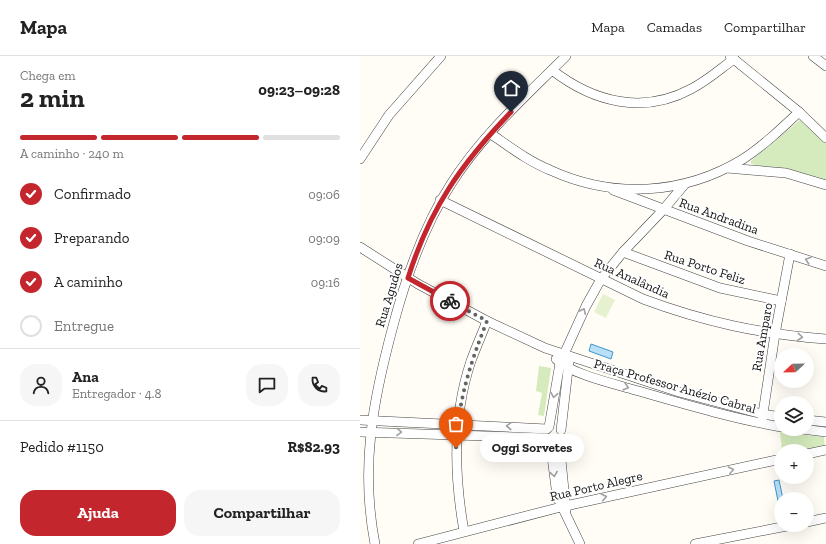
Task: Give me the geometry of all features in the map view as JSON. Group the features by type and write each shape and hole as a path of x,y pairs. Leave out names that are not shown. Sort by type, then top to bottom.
{"street":[{"path":"360,159 389,115 441,56"},
{"name":"Rua Agudos","path":"375,544 368,496 370,431 378,382 408,278 440,200 461,169 490,134 566,56"},
{"path":"813,56 826,66"},
{"path":"552,70 581,90 596,96 630,102 650,102 676,96 691,89 732,57 799,112 826,138"},
{"path":"490,134 528,159 550,171 585,183 605,187 655,189 684,185 726,168 756,150 799,112"},
{"path":"726,168 786,173 826,185"},
{"path":"580,544 564,506 557,496 550,435 564,358 568,344 601,278 684,185"},
{"name":"Rua Andradina","path":"605,187 748,241 826,266"},
{"name":"Rua Analândia","path":"440,200 643,299 676,311 705,320 775,334 826,340"},
{"path":"360,247 408,278 487,321 564,358 569,367 561,430 562,434 360,432"},
{"name":"Rua Porto Feliz","path":"623,252 720,288 781,300"},
{"name":"Rua Amparo","path":"762,419 775,334 790,254"},
{"path":"464,532 457,480 458,424 467,372 487,321"},
{"name":"Praça Professor Anézio Cabral","path":"564,358 762,419"},
{"name":"Praça Professor Anézio Cabral","path":"569,367 607,382 722,415 762,419"},
{"path":"762,419 774,418"},
{"path":"360,420 372,419 458,424 550,435"},
{"path":"762,419 774,424"},
{"path":"814,421 826,422"},
{"path":"814,430 826,432"},
{"path":"814,453 826,450"},
{"name":"Rua Porto Alegre","path":"418,544 564,506 774,461"},
{"path":"814,521 826,518"},
{"path":"695,544 774,529"}],"green space":[{"path":"801,119 826,143 826,182 820,178 751,164 751,161"},
{"path":"603,294 615,300 606,318 594,312"},
{"path":"539,366 551,368 544,416 538,415 542,393 536,391"},
{"path":"780,436 814,436 824,437 825,448 814,450 814,444 781,444"}],"water":[{"path":"591,344 613,352 611,359 589,351"},
{"path":"775,484 780,484 782,492 776,492"}],"way so far":[{"path":"450,301 487,321 467,372 462,393 456,448"}],"place":[{"name":"Oggi Sorvetes","path":"456,448"}],"route":[{"path":"450,301 408,278 412,264 440,200 451,183 490,134 511,112"}]}
